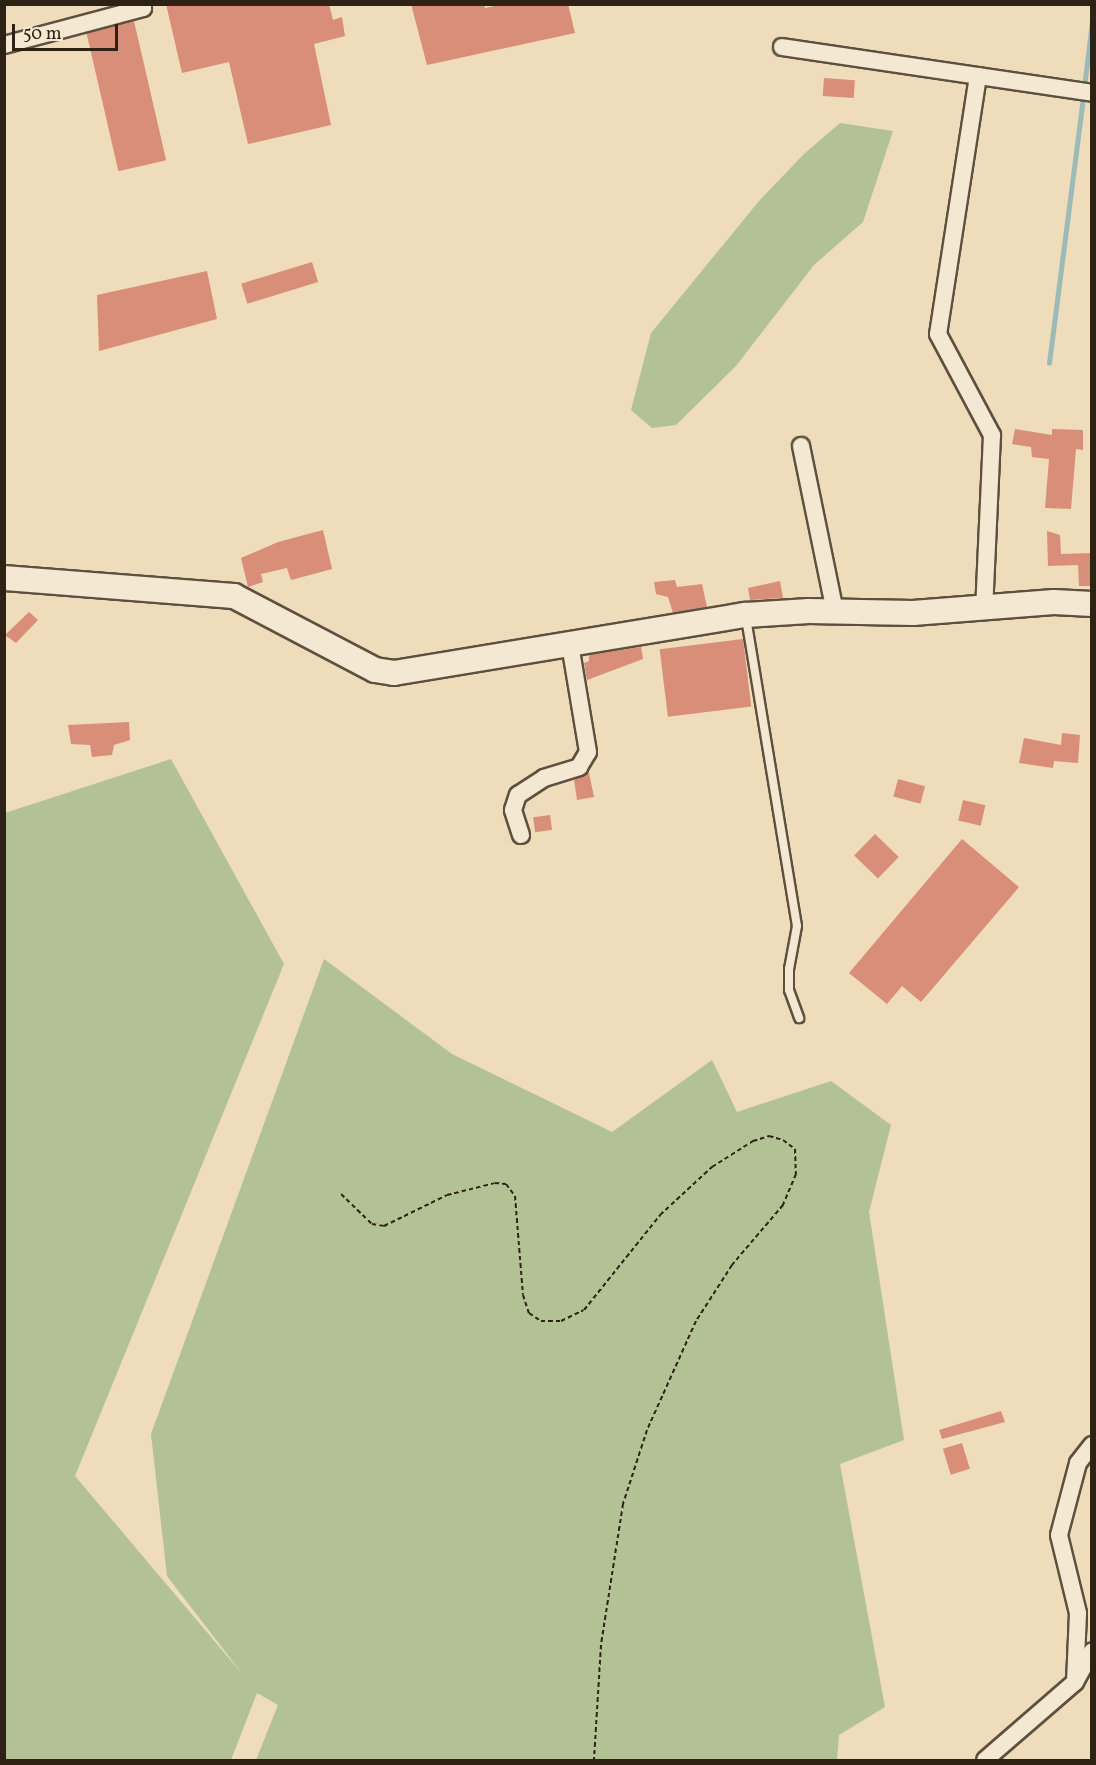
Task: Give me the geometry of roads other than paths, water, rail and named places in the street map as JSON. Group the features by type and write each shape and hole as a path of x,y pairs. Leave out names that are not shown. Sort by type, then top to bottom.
{"street":[{"path":"4,45 143,8 142,4"},
{"path":"782,46 1092,93"},
{"path":"978,76 938,334 992,435 984,608"},
{"path":"801,446 836,611"},
{"path":"4,579 234,596 375,670 394,673 746,615 836,611 912,613 1054,602 1092,604"},
{"path":"521,835 513,810 518,795 544,778 579,767 588,752 570,644"},
{"path":"1075,1682 1078,1613 1059,1535 1078,1462 1092,1445"},
{"path":"986,1761 1075,1682 1092,1651"}],"lane":[{"path":"746,615 797,926 789,980 799,1018"}],"waterway":[{"path":"1084,88 1092,21"},
{"path":"1049,363 1083,96"}]}
